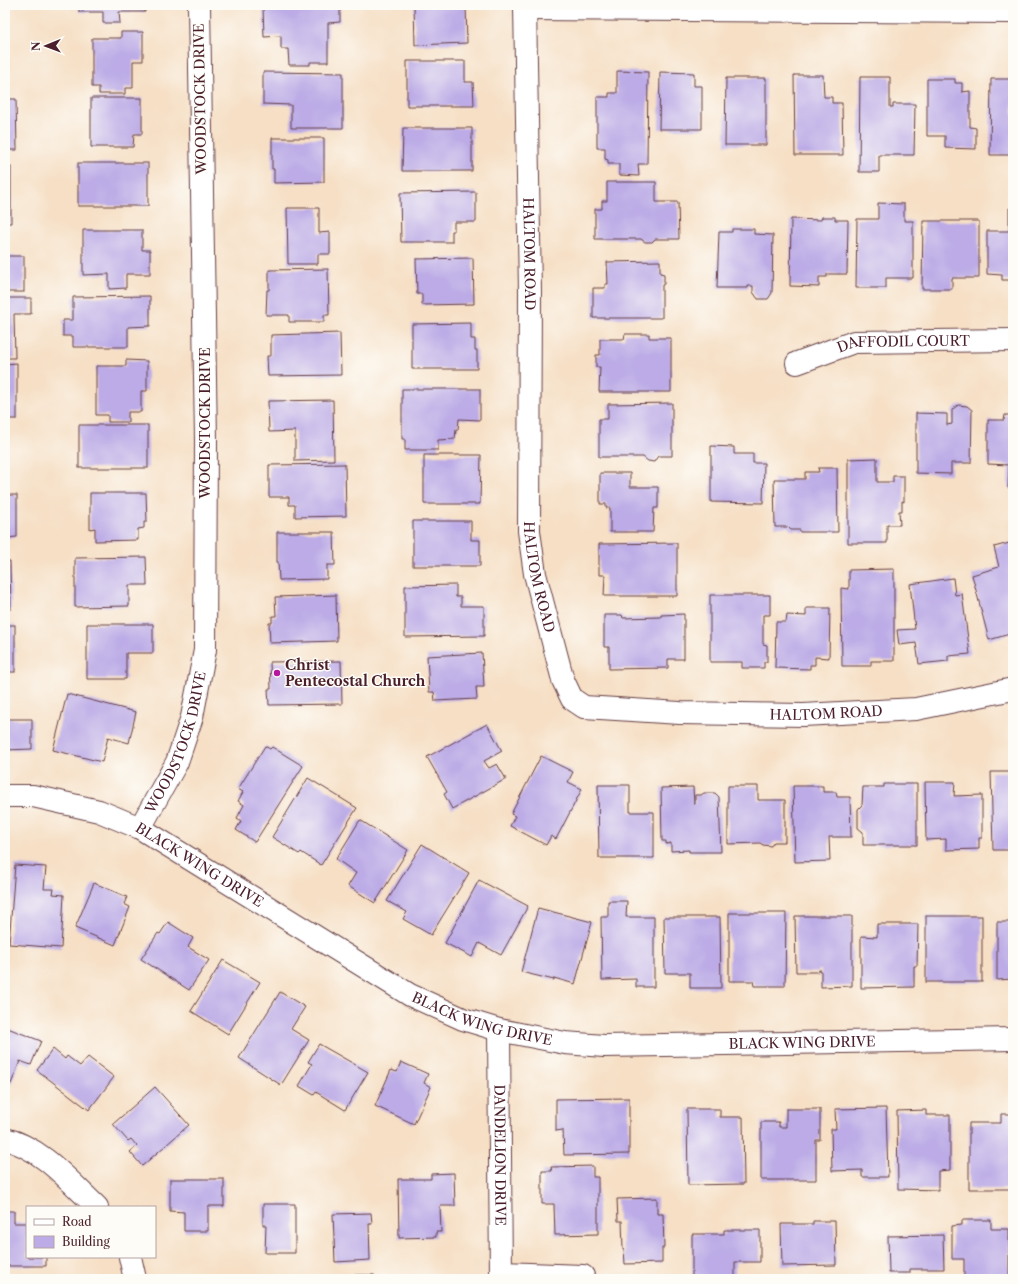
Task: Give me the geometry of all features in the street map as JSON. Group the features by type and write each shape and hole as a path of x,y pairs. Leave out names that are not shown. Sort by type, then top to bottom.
{"street":[{"name":"WOODSTOCK DRIVE","path":"140,828 177,762 192,717 205,650 206,440 199,5"},
{"path":"525,7 1013,12"},
{"name":"HALTOM ROAD","path":"525,7 530,292 529,531 535,574 562,680 572,699 584,707 680,713 803,715 916,709 1013,689"},
{"name":"DAFFODIL COURT","path":"797,363 854,342 1013,340"},
{"name":"BLACK WING DRIVE","path":"5,796 33,796 99,811 140,828 410,995 464,1019 499,1030 565,1043 604,1046 1013,1039"},
{"name":"DANDELION DRIVE","path":"499,1030 501,1276"},
{"path":"5,1139 15,1141 42,1156 96,1206"},
{"path":"130,1258 135,1279"},
{"path":"501,1276 583,1276"}],"building":[{"path":"79,5 145,5 145,12 119,12 120,23 103,23 103,12 79,12"},
{"path":"316,5 340,5 340,22 328,23 328,62 310,62 310,65 289,65 288,49 281,49 281,36 264,37 263,7 316,7"},
{"path":"414,5 466,5 467,43 415,45"},
{"path":"121,32 143,32 143,61 133,61 133,88 125,88 125,94 99,94 99,87 92,87 92,38 121,38"},
{"path":"407,61 465,61 465,82 473,82 474,106 407,106"},
{"path":"617,71 648,72 647,164 638,164 639,176 619,175 619,164 608,164 608,160 605,159 605,148 597,148 597,97 609,97 609,93 617,93"},
{"path":"263,72 343,73 343,128 291,128 291,105 263,104"},
{"path":"660,72 694,73 694,86 702,86 702,129 659,129"},
{"path":"794,75 823,75 824,97 832,97 832,103 842,103 843,155 795,155"},
{"path":"860,77 890,77 890,107 893,107 893,104 915,104 914,155 879,155 879,172 859,172"},
{"path":"726,78 766,78 766,145 725,145"},
{"path":"927,79 955,79 955,83 962,83 962,92 970,91 970,127 976,128 976,149 945,148 945,136 927,136"},
{"path":"991,79 1013,79 1013,155 990,155"},
{"path":"91,98 142,98 142,134 134,134 133,147 91,147"},
{"path":"5,99 16,99 17,150 5,150"},
{"path":"403,128 472,128 472,171 402,171"},
{"path":"272,138 324,138 324,182 274,183 274,169 272,169"},
{"path":"78,163 148,163 148,206 78,206"},
{"path":"5,167 11,167 11,223 5,223"},
{"path":"607,182 656,182 656,202 678,202 679,239 655,239 652,242 645,242 641,239 595,239 595,209 602,209 602,201 607,201"},
{"path":"476,192 476,222 454,222 452,242 401,242 400,193"},
{"path":"878,203 904,204 904,221 913,221 913,278 886,278 886,288 856,288 857,219 878,219"},
{"path":"287,208 319,208 319,233 330,232 330,254 318,254 318,264 288,264"},
{"path":"1009,208 1013,208 1013,280 1002,280 1002,275 987,274 987,231 1009,231"},
{"path":"822,217 835,217 835,220 848,220 847,274 827,274 827,277 819,277 819,287 790,286 791,219 821,220"},
{"path":"923,221 979,221 979,278 952,278 952,289 922,289"},
{"path":"732,229 754,229 754,234 773,235 772,293 768,299 758,299 753,292 753,286 748,286 748,288 717,288 719,232 732,232"},
{"path":"83,230 142,230 142,250 150,250 150,274 126,274 126,288 109,289 109,274 83,275"},
{"path":"5,256 24,256 24,292 5,292"},
{"path":"473,258 474,304 422,305 422,294 417,294 416,259"},
{"path":"660,261 660,273 664,274 664,284 662,285 662,318 593,318 593,288 605,288 605,284 608,284 607,262"},
{"path":"328,269 329,315 324,315 324,322 289,322 289,315 266,315 267,290 269,290 269,270"},
{"path":"150,296 150,326 128,327 128,347 73,347 73,336 63,336 63,320 73,320 73,297"},
{"path":"5,298 31,298 31,314 14,314 15,358 5,358"},
{"path":"471,323 471,339 475,339 475,350 477,350 477,369 412,369 412,324"},
{"path":"340,333 341,375 268,376 267,356 271,356 271,335"},
{"path":"625,334 649,334 649,338 671,338 671,392 599,392 600,367 596,367 596,355 600,355 600,339 624,339"},
{"path":"126,360 147,361 147,391 141,391 141,412 128,412 128,422 108,422 108,415 96,415 96,366 126,366"},
{"path":"17,363 17,419 5,419 5,364"},
{"path":"402,389 480,389 480,420 459,419 455,439 438,440 438,450 405,450 405,439 402,439"},
{"path":"333,400 334,460 295,461 295,431 269,432 268,401"},
{"path":"672,403 672,456 658,456 654,462 648,461 643,457 599,457 599,419 608,419 608,404"},
{"path":"958,405 967,406 972,410 971,463 951,463 951,474 916,473 916,413 947,414 947,425 952,424 952,410"},
{"path":"1005,415 1013,415 1013,488 1008,488 1009,465 988,464 988,420 1004,420"},
{"path":"79,425 148,425 148,468 79,468"},
{"path":"711,446 734,447 734,454 753,454 753,463 764,463 763,503 711,502"},
{"path":"424,455 481,455 480,504 424,504"},
{"path":"877,458 877,482 893,482 893,476 904,476 904,502 902,501 902,511 899,511 900,525 887,525 887,543 848,543 848,459"},
{"path":"345,464 346,516 295,517 295,505 289,505 289,497 269,497 269,465"},
{"path":"818,468 837,468 838,532 800,532 800,530 791,530 788,527 775,527 774,479 805,479 805,472 819,472"},
{"path":"600,473 630,473 630,487 658,487 658,508 654,508 653,532 610,532 610,508 606,508 606,504 600,504"},
{"path":"90,493 146,493 147,522 144,522 144,528 138,529 138,540 95,541 95,528 90,529"},
{"path":"5,495 17,495 17,537 5,538"},
{"path":"413,521 471,521 471,540 480,540 480,566 413,566"},
{"path":"277,532 334,532 335,565 327,565 327,579 279,580 277,562"},
{"path":"1013,542 1013,633 989,640 972,575 999,567 994,547"},
{"path":"677,543 677,596 604,596 605,575 599,575 599,544"},
{"path":"146,557 147,585 129,585 129,606 75,607 75,558"},
{"path":"5,561 10,561 11,609 5,609"},
{"path":"894,569 894,661 871,661 871,666 842,666 841,588 849,589 849,570"},
{"path":"953,578 955,595 962,594 970,654 948,656 948,661 919,664 916,643 899,645 897,630 915,629 910,584"},
{"path":"456,585 456,597 461,597 461,606 484,606 484,636 405,637 405,586"},
{"path":"336,595 337,641 270,643 269,623 272,623 272,616 276,616 275,597"},
{"path":"710,595 770,595 770,615 763,615 763,644 767,645 767,662 764,662 764,668 742,668 742,662 710,662"},
{"path":"806,608 830,608 829,658 815,657 815,665 810,665 810,669 775,668 776,622 786,622 787,615 806,616"},
{"path":"684,614 684,659 668,659 668,668 609,669 609,647 604,647 604,615 622,615 623,618 661,617 661,615"},
{"path":"87,624 153,624 153,653 126,653 126,679 87,679"},
{"path":"5,625 15,625 15,672 5,672"},
{"path":"482,653 484,687 476,687 477,699 435,701 434,692 429,692 427,656"},
{"path":"341,661 342,704 269,705 268,689 271,689 270,662"},
{"path":"67,694 136,712 129,743 108,737 102,762 53,750"},
{"path":"5,719 32,719 32,749 5,750"},
{"path":"487,724 502,751 484,761 489,768 497,764 506,779 452,809 444,794 447,792 427,757"},
{"path":"265,746 270,749 272,747 303,766 255,842 236,830 241,821 237,818 244,805 238,801 243,792 238,789"},
{"path":"541,756 573,772 568,782 582,789 556,839 551,836 546,845 510,826 515,816 511,814"},
{"path":"991,772 1013,772 1013,850 993,850"},
{"path":"308,778 357,808 321,865 301,852 299,854 272,837"},
{"path":"925,782 955,782 954,796 982,795 982,838 979,838 979,849 946,850 946,839 926,840"},
{"path":"884,784 917,784 917,845 863,845 863,832 858,828 858,809 862,805 863,787 884,787"},
{"path":"598,785 630,785 630,812 654,812 654,858 599,858"},
{"path":"728,786 758,786 758,800 785,800 785,842 774,842 771,846 760,843 728,844"},
{"path":"793,786 823,786 823,792 836,792 837,797 850,797 851,837 829,837 830,861 795,862"},
{"path":"693,787 694,804 695,795 715,793 719,797 721,852 689,852 689,850 671,851 671,843 666,844 666,841 662,841 661,788"},
{"path":"360,820 408,850 375,903 348,886 356,873 336,859"},
{"path":"422,844 469,873 431,935 403,919 407,912 387,901"},
{"path":"15,865 46,867 44,889 54,889 53,894 64,895 61,948 9,944"},
{"path":"479,880 528,906 501,955 479,943 472,957 445,943"},
{"path":"94,883 127,897 124,904 130,907 115,945 75,928"},
{"path":"608,901 627,901 626,917 654,917 654,987 636,987 636,979 602,980 601,917 608,917"},
{"path":"538,908 592,922 575,984 554,978 554,980 521,972"},
{"path":"729,913 786,913 785,986 754,986 753,981 729,981"},
{"path":"795,916 852,916 852,986 821,987 821,970 818,972 796,972"},
{"path":"926,916 982,916 982,982 926,982"},
{"path":"664,917 720,917 721,988 690,988 690,973 665,973"},
{"path":"168,922 193,938 188,947 209,960 189,990 141,959 158,933 160,934"},
{"path":"997,922 1013,922 1013,979 997,980"},
{"path":"877,924 918,924 917,966 914,966 914,987 861,988 861,936 877,937"},
{"path":"223,960 260,982 228,1034 191,1011"},
{"path":"280,992 305,1007 291,1029 309,1040 281,1085 239,1058"},
{"path":"5,1027 41,1041 31,1065 20,1061 11,1084 5,1081"},
{"path":"319,1044 368,1072 345,1110 316,1092 314,1095 299,1086 312,1064 308,1062"},
{"path":"53,1049 65,1059 67,1056 80,1066 88,1057 114,1077 89,1110 37,1070"},
{"path":"401,1062 428,1074 424,1083 431,1087 414,1124 375,1106 391,1070 397,1072"},
{"path":"155,1087 189,1125 142,1166 130,1152 137,1146 131,1139 128,1141 113,1124"},
{"path":"629,1098 629,1154 564,1155 563,1130 556,1131 556,1099"},
{"path":"886,1108 888,1177 862,1177 862,1170 832,1171 831,1129 836,1129 835,1109"},
{"path":"687,1109 720,1109 720,1117 743,1117 744,1184 688,1185"},
{"path":"786,1109 820,1109 820,1140 816,1140 816,1180 761,1180 761,1122 779,1122 779,1127 786,1127"},
{"path":"926,1110 926,1115 950,1115 950,1170 938,1171 938,1190 898,1189 897,1111"},
{"path":"1001,1114 1013,1114 1013,1189 969,1189 969,1123 1001,1123"},
{"path":"593,1166 593,1177 598,1177 598,1234 555,1235 554,1204 542,1204 542,1171 552,1171 551,1167"},
{"path":"454,1173 455,1206 440,1206 441,1232 436,1232 436,1237 399,1238 398,1179 431,1179 431,1174"},
{"path":"170,1179 224,1179 224,1206 208,1206 208,1231 184,1231 184,1212 170,1211"},
{"path":"657,1198 657,1214 663,1214 664,1248 662,1248 662,1263 625,1264 622,1221 618,1221 617,1199"},
{"path":"263,1204 295,1204 295,1253 265,1253 266,1225 263,1225"},
{"path":"5,1211 14,1211 14,1223 26,1223 26,1258 46,1258 46,1266 5,1266"},
{"path":"371,1213 372,1224 369,1224 370,1260 335,1262 333,1214"},
{"path":"962,1220 991,1220 991,1229 1009,1229 1009,1279 964,1279 964,1259 952,1259 952,1226 962,1225"},
{"path":"813,1221 835,1221 836,1265 782,1266 781,1224 813,1224"},
{"path":"724,1230 760,1230 760,1262 735,1262 735,1279 692,1279 692,1234 724,1234"},
{"path":"943,1235 944,1269 910,1269 910,1273 889,1273 888,1236"},
{"path":"333,1275 374,1275 374,1279 333,1279"}],"place":[{"name":"Christ Pentecostal Church","path":"277,673"}]}
